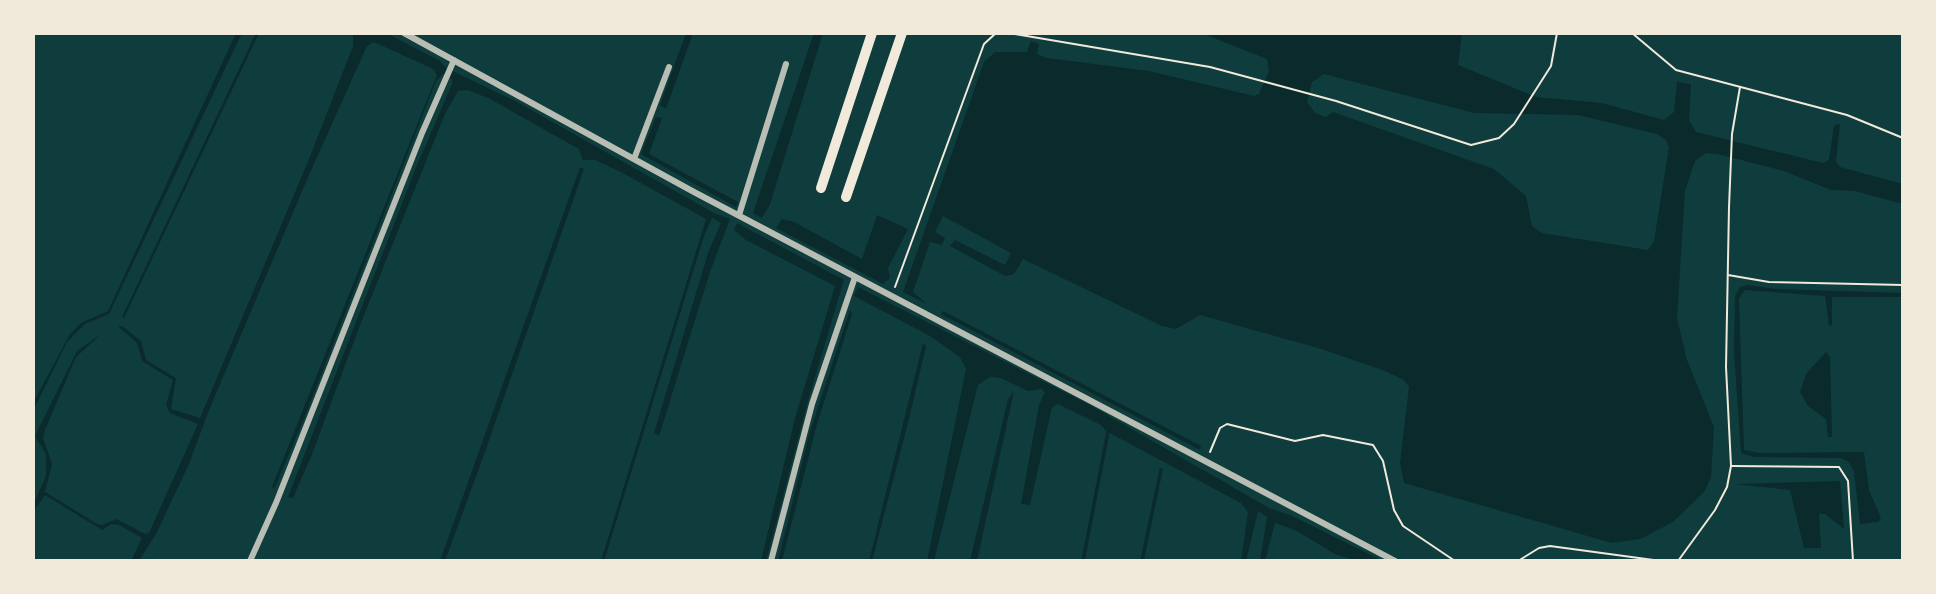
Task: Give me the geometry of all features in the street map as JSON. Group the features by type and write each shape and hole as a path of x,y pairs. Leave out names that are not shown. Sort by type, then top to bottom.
{"highway":[{"path":"821,188 873,33"},
{"path":"846,197 902,33"}],"street":[{"path":"404,33 891,297 1395,561"},
{"path":"250,561 297,452 454,60"},
{"path":"739,215 786,64"},
{"path":"634,159 669,67"},
{"path":"771,561 813,404 855,276"}],"path":[{"path":"891,297 984,44 996,33"},
{"path":"1009,33 1154,55 1315,95 1463,144 1478,145 1499,138 1518,117 1551,66 1557,33"},
{"path":"1632,33 1676,70 1846,115 1903,138"},
{"path":"1678,561 1715,510 1727,487 1731,466 1726,367 1727,275 1730,162 1740,87"},
{"path":"1727,275 1769,282 1903,285"},
{"path":"1206,461 1220,428 1227,424 1295,441 1323,435 1373,445 1383,461 1394,510 1403,526 1455,561"},
{"path":"1731,466 1839,467 1848,481 1853,561"},
{"path":"1518,561 1539,548 1558,546 1661,561"}],"water":[{"path":"236,33 242,33 109,314 85,324 67,342 33,411 33,403 70,334 81,323 108,311"},
{"path":"256,33 259,33 124,318 122,317"},
{"path":"353,33 386,33 440,61 446,68 517,102 714,213 730,219 710,272 659,436 654,433 708,253 721,223 712,218 704,236 604,561 601,561 706,219 621,172 595,160 583,160 579,149 490,99 468,90 458,91 445,114 360,325 312,454 293,498 288,497 415,170 452,84 452,79 443,74 436,81 303,421 274,489 272,487 437,75 433,69 374,42 367,46 309,175 209,410 189,464 157,532 139,561 131,561 142,538 119,525 111,524 102,530 45,495 33,512 33,505 46,476 46,454 35,436 77,351 101,334 76,357 45,430 43,438 52,464 45,492 97,524 102,525 117,519 145,534 149,533 198,424 170,413 166,405 173,380 142,361 137,343 118,326 122,326 141,341 146,360 176,378 171,409 200,418 309,159 353,46"},
{"path":"686,33 693,33 666,109 660,105"},
{"path":"814,33 823,33 770,204 762,218 753,213"},
{"path":"1201,33 1462,33 1458,65 1536,97 1602,103 1664,120 1674,112 1677,82 1691,84 1689,120 1696,132 1823,163 1829,160 1834,125 1840,124 1836,162 1840,167 1903,184 1903,204 1855,191 1831,190 1784,171 1718,154 1706,153 1695,161 1685,191 1677,318 1687,360 1714,427 1711,478 1704,492 1673,522 1640,539 1612,543 1404,483 1400,463 1409,387 1404,380 1383,370 1318,348 1200,315 1176,329 1162,326 1023,259 1014,274 1005,276 950,246 955,240 1005,265 1011,253 943,216 935,232 945,238 942,245 930,242 913,292 927,304 903,292 984,62 995,52 1027,52 1031,41 1039,44 1037,54 1047,58 1149,71 1254,96 1259,94 1269,71 1267,59","holes":["1324,74 1474,113 1578,115 1657,134 1666,140 1669,147 1654,241 1648,250 1542,233 1532,226 1526,196 1494,169 1333,112 1326,117 1315,113 1307,102 1312,82"]},
{"path":"656,117 662,118 649,154 738,202 736,207 641,154"},
{"path":"580,167 584,169 481,463 445,561 440,561"},
{"path":"877,215 908,229 888,268 890,278 883,284 776,228 782,219 794,222 862,259"},
{"path":"737,223 844,280 809,397 766,561 761,561 795,418 835,286 746,240 734,230"},
{"path":"1748,285 1775,289 1903,293 1903,297 1832,297 1832,325 1829,326 1825,296 1745,290 1739,299 1744,450 1759,453 1864,452 1869,490 1881,518 1878,522 1860,524 1854,471 1849,462 1841,458 1754,457 1741,453 1734,352 1735,296 1740,287"},
{"path":"858,287 1088,404 1269,508 1290,515 1383,561 1357,561 1335,554 1295,530 1275,523 1265,561 1260,561 1267,517 1258,511 1246,561 1241,561 1248,512 1241,503 1058,404 1052,407 1030,505 1021,504 1039,405 1045,392 1041,389 1028,391 1001,378 990,377 978,385 934,561 927,561 966,369 960,357 930,336 854,296"},
{"path":"850,310 852,314 817,424 782,561 778,561 809,435"},
{"path":"943,311 1201,446 1200,450 941,314"},
{"path":"923,343 926,346 908,423 872,561 869,561"},
{"path":"1826,352 1830,357 1832,437 1828,437 1826,419 1808,406 1800,392 1806,374"},
{"path":"1014,391 977,561 970,561 1008,399"},
{"path":"1840,481 1844,529 1825,514 1819,514 1821,548 1804,548 1790,490 1735,484"}],"waterway":[{"path":"1083,561 1108,432"},
{"path":"1142,561 1161,470"}]}
